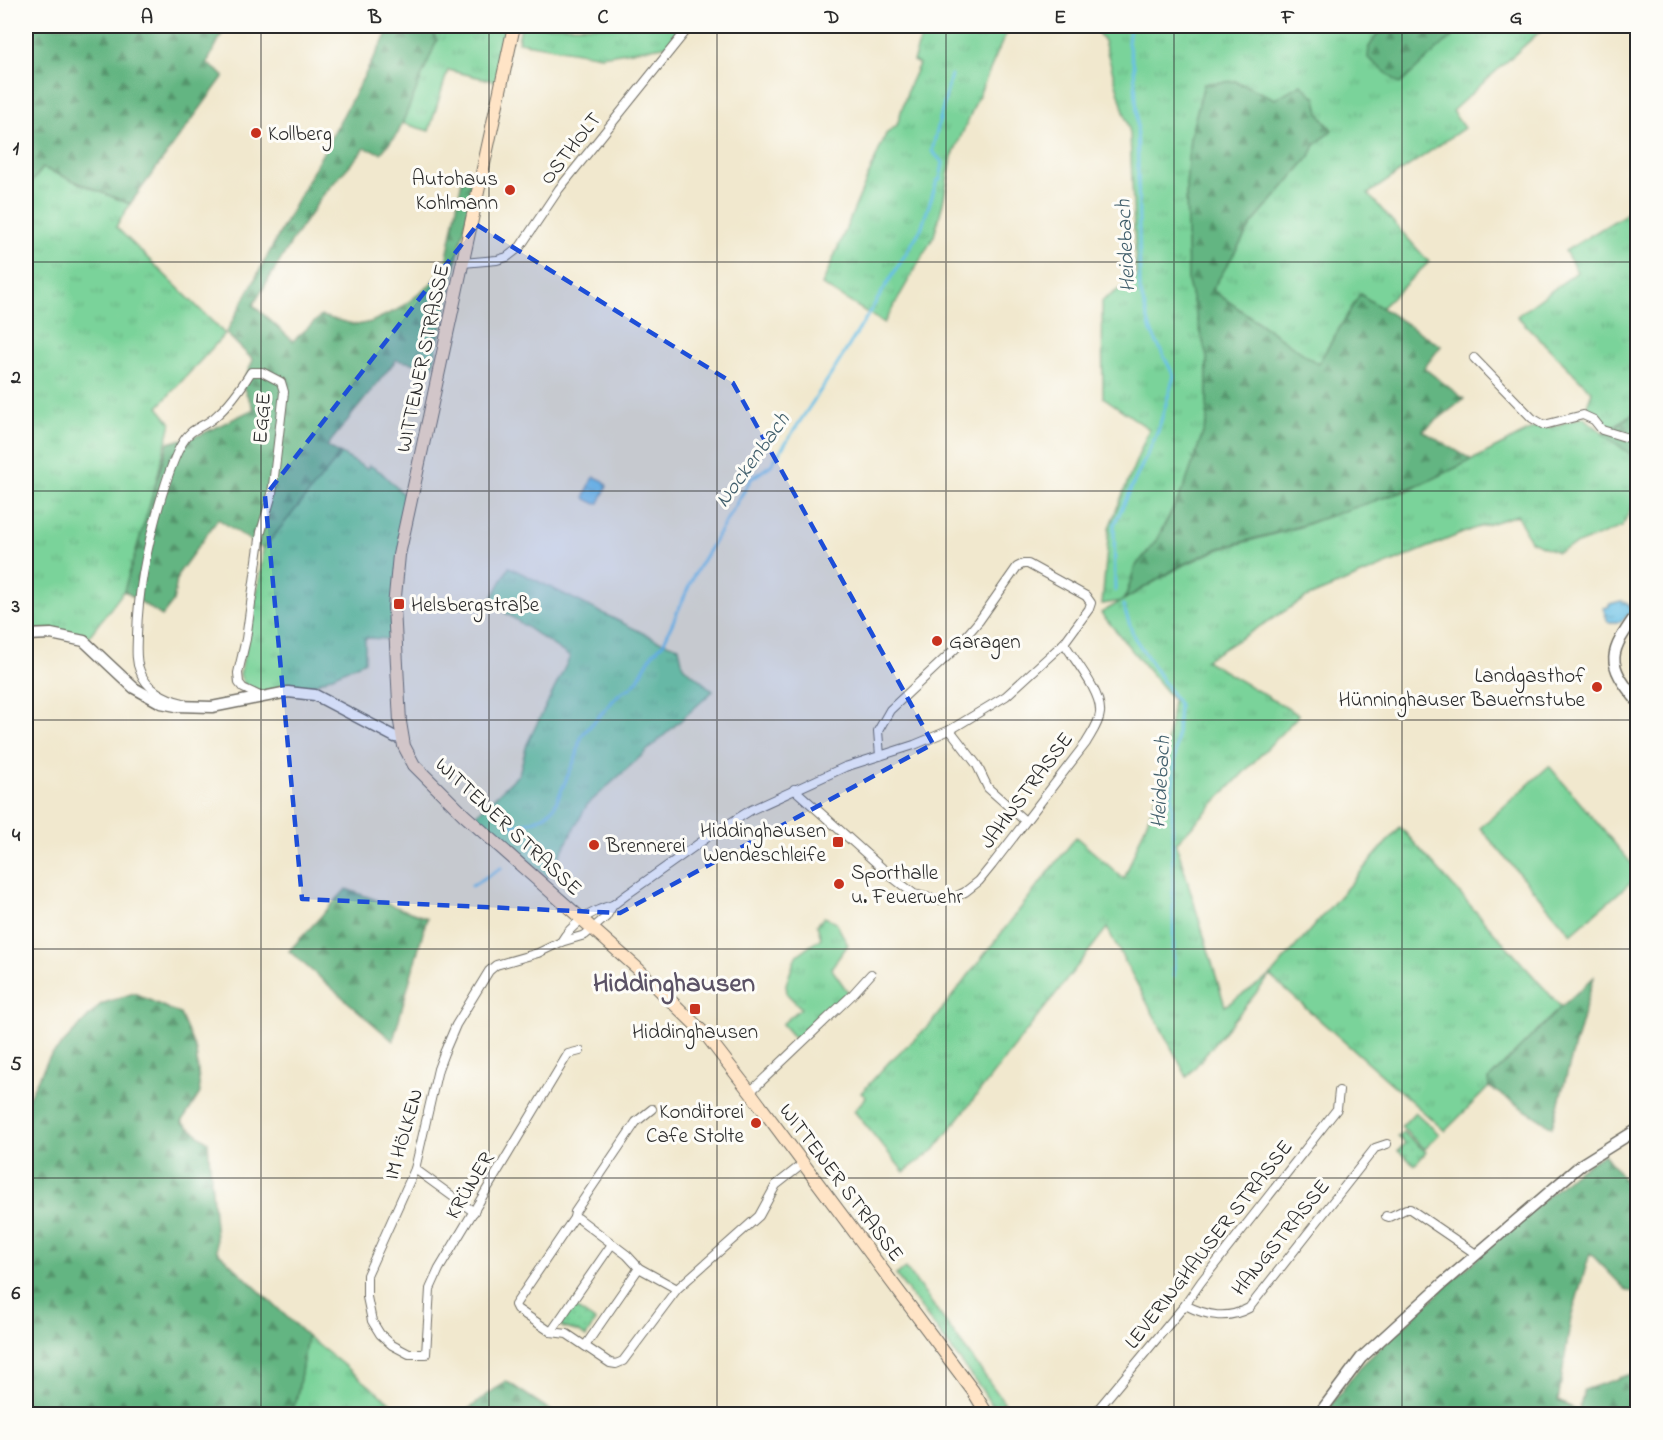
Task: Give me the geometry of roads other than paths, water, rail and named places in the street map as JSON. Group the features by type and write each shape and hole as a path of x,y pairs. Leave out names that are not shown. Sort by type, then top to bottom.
{"main road":[{"name":"WITTENER STRASSE","path":"514,26 399,555 394,607 402,738 414,765 430,782 690,1018 804,1163 973,1391 987,1414"}],"street":[{"name":"OSTHOLT","path":"463,263 497,260 507,257 520,247 559,189 690,26"},
{"path":"1474,358 1532,418 1544,425 1583,415 1594,420 1602,430 1638,441"},
{"name":"EGGE","path":"197,707 169,699 156,691 143,678 139,670 137,632 140,582 151,530 179,448 189,432 215,418 226,407 251,372 262,372 281,382 284,392 272,494 261,532 246,639 238,674 239,683 243,688 264,697"},
{"path":"1638,507 1634,515 1638,521"},
{"path":"593,930 606,917 613,905 708,837 751,810 845,767 880,756 950,730 1006,696 1064,643 1089,609 1090,603 1086,596 1028,564 1017,567 979,621 956,648 886,716 878,731 880,756"},
{"path":"1638,612 1621,636 1613,653 1616,671 1638,702"},
{"path":"26,635 51,634 84,641 134,688 160,703 212,707 288,692 315,695 395,737 402,738"},
{"name":"JAHNSTRASSE","path":"794,789 914,894 940,900 953,898 965,892 979,881 1086,743 1096,726 1100,714 1099,700 1064,643"},
{"path":"950,730 977,765 988,788 1025,822"},
{"name":"IM HÖLKEN","path":"561,942 566,932 582,920 600,909 613,905"},
{"name":"IM HÖLKEN","path":"426,1354 409,1354 392,1345 380,1334 372,1321 367,1298 368,1275 415,1169 441,1061 456,1025 485,975 496,965 538,953 593,930"},
{"path":"750,1092 871,974"},
{"name":"KRÜNER","path":"426,1354 430,1289 439,1269 568,1054 580,1051"},
{"name":"LEVERINGHAUSER STRASSE","path":"1094,1414 1185,1305 1337,1109 1339,1090"},
{"path":"652,1108 636,1122 515,1305 517,1309 551,1332 567,1334 610,1363 616,1364 622,1361 677,1289 759,1216 776,1185 804,1163"},
{"path":"1319,1414 1361,1358 1476,1254 1582,1164 1638,1129"},
{"name":"HANGSTRASSE","path":"1185,1305 1214,1316 1239,1313 1249,1308 1375,1148 1387,1144"},
{"path":"415,1169 474,1212"},
{"path":"1386,1216 1410,1209 1476,1254"},
{"path":"574,1218 578,1218 627,1255 639,1268 677,1289"},
{"path":"551,1332 612,1244"},
{"path":"585,1346 639,1268"}],"water":[{"path":"595,477 604,481 607,486 599,503 596,504 586,499 585,496"},
{"path":"1621,601 1629,605 1630,613 1621,622 1608,622 1603,608"}],"waterway":[{"name":"Heidebach","path":"1115,591 1114,525 1158,431 1174,376 1151,331 1140,290 1137,114 1134,66 1128,43 1130,26"},
{"name":"Nockenbach","path":"512,826 535,820 554,807 577,755 583,734 620,693 637,681 653,653 663,644 694,575 751,479 771,465 834,370 921,229 937,181 940,179 943,163 932,151 951,75"},
{"name":"Heidebach","path":"1123,605 1134,637 1179,705 1172,802 1174,976"},
{"name":"Nockenbach","path":"472,886 501,868"}],"place":[{"name":"Kollberg","path":"256,133"},
{"name":"Autohaus Kohlmann","path":"510,190"},
{"name":"Helsbergstraße","path":"399,604"},
{"name":"Garagen","path":"937,641"},
{"name":"Landgasthof Hünninghauser Bauernstube","path":"1597,687"},
{"name":"Hiddinghausen Wendeschleife","path":"838,842"},
{"name":"Brennerei","path":"594,845"},
{"name":"Sporthalle u. Feuerwehr","path":"839,884"},
{"name":"Hiddinghausen","path":"695,1009"},
{"name":"Konditorei Cafe Stolte","path":"756,1123"}],"district":[{"name":"Hiddinghausen","path":"674,982"}]}
